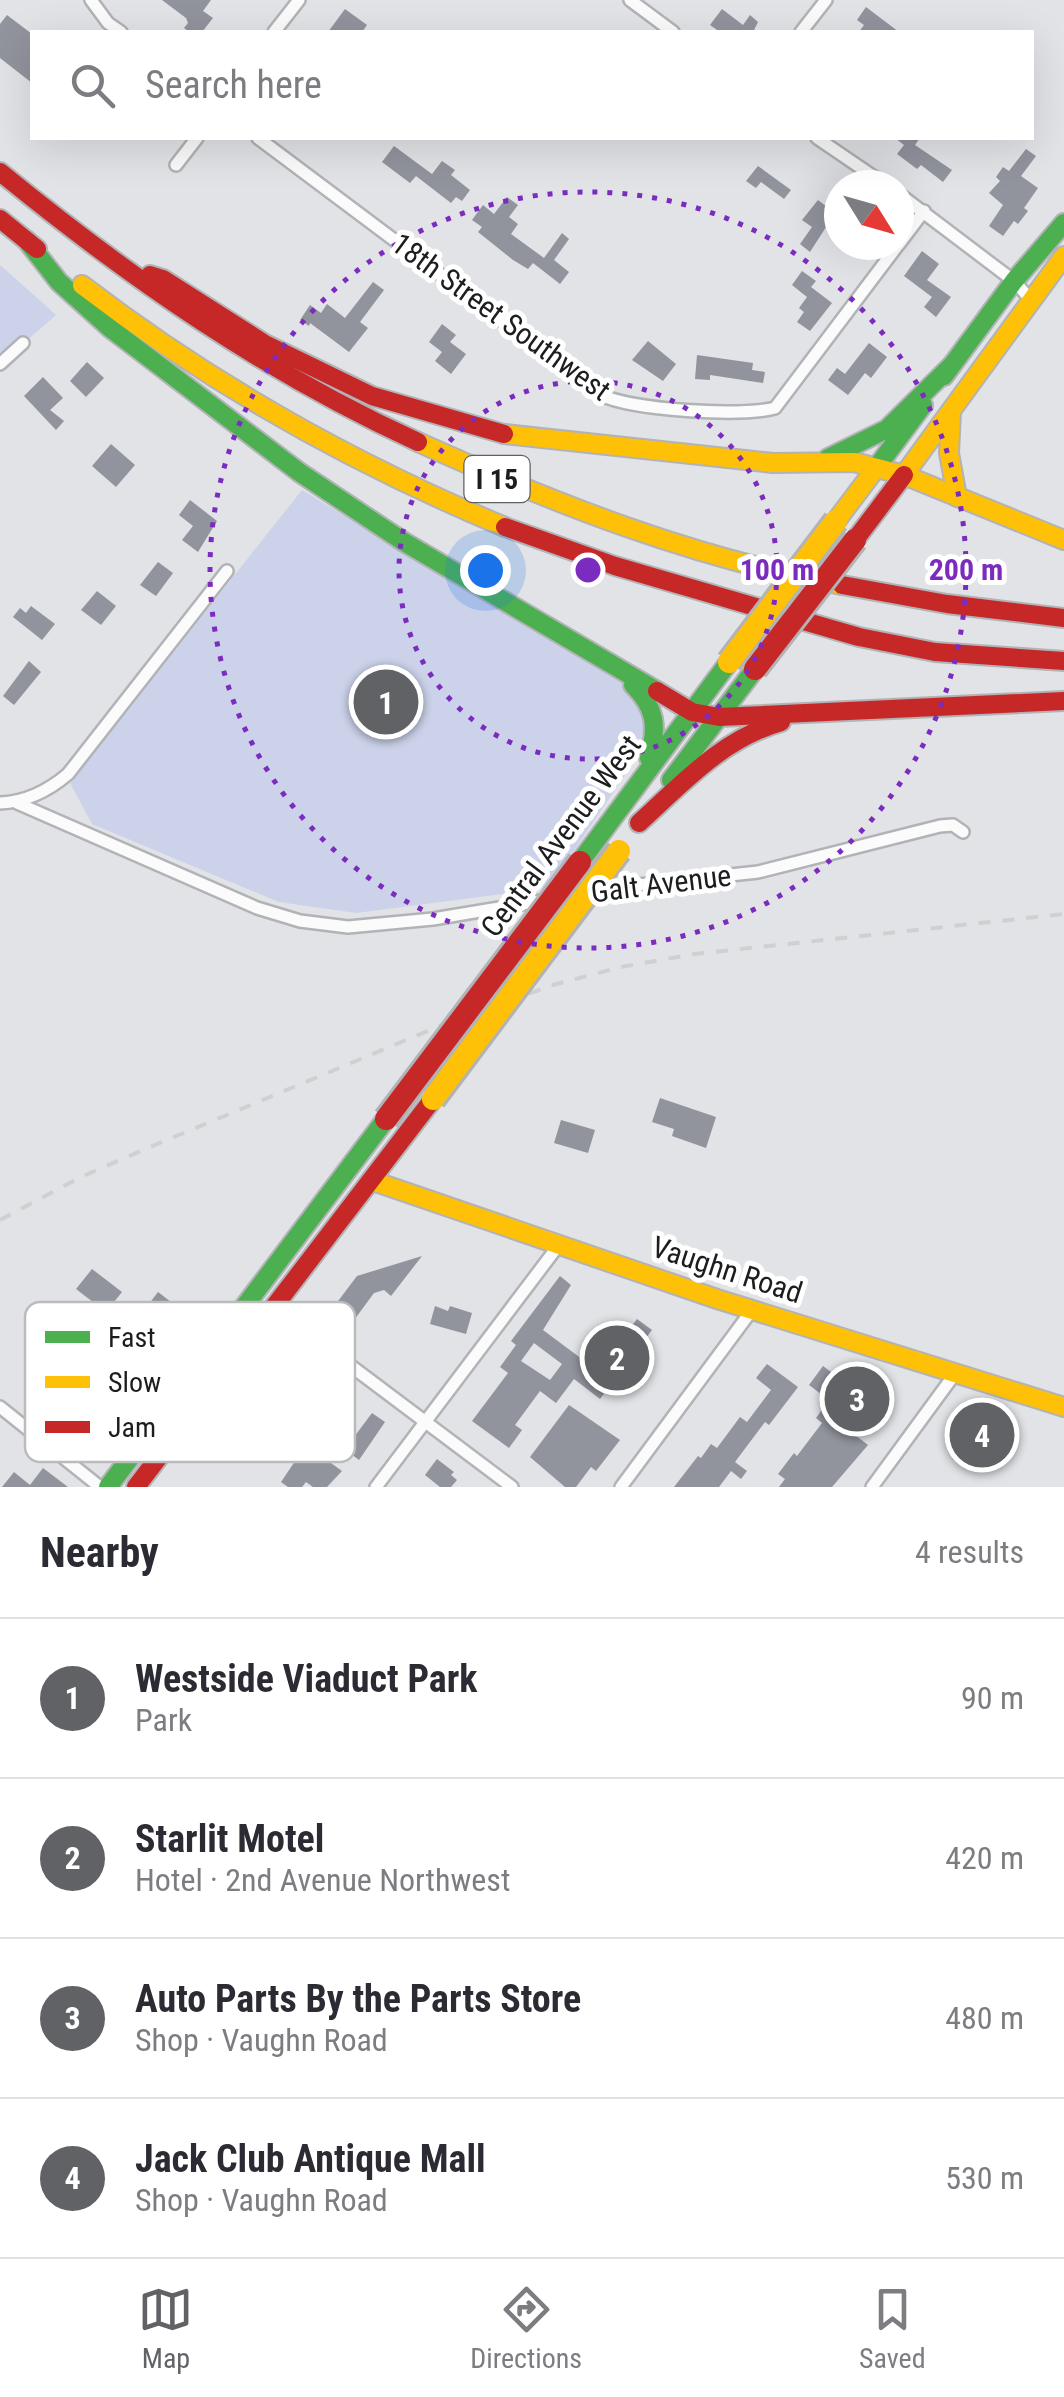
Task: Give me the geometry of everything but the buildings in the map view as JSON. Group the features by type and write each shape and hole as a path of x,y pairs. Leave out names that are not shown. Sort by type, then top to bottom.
{"main road":[{"name":"I 15","path":"0,172 185,313 283,372 412,441 541,498 661,538 853,590 1064,618"},
{"name":"I 15","path":"0,219 145,331 239,392 370,464 522,534 612,566 819,627 971,656 1064,661"},
{"name":"Central Avenue West","path":"249,1302 393,1119 453,1031 1014,281 1064,223"},
{"path":"27,241 59,282 110,328 270,451 404,542 692,712 719,717 1064,701"},
{"name":"Central Avenue West","path":"280,1302 904,475 1064,256"},
{"path":"124,269 162,279 265,344 372,396 436,416 507,435 568,443 773,463 854,462 904,475 1064,540"},
{"path":"816,463 886,430 952,366"},
{"path":"950,412 948,452 956,497"},
{"path":"612,666 651,701 658,729 643,778"},
{"path":"638,823 712,757 738,740 772,724 842,711"},
{"path":"257,1292 345,1194 360,1183 373,1182 375,1156 393,1119"},
{"name":"Vaughn Road","path":"373,1182 752,1310 1064,1406"},
{"name":"Central Avenue West","path":"108,1487 127,1462"},
{"name":"Central Avenue West","path":"136,1487 155,1462"}],"street":[{"path":"91,0 118,30"},
{"path":"276,30 298,0"},
{"path":"630,0 670,30"},
{"path":"803,30 826,0"},
{"path":"176,165 195,140"},
{"name":"18th Street Southwest","path":"261,140 601,395 628,404 744,412 775,408 887,260"},
{"path":"820,140 864,170"},
{"path":"914,204 1014,281 1032,300"},
{"path":"914,224 924,211"},
{"path":"0,364 24,343"},
{"path":"0,803 18,802 50,789 68,774 226,571"},
{"name":"Galt Avenue","path":"18,802 258,908 300,921 348,928 433,919 629,886 758,872 940,826 952,825 963,832"},
{"path":"376,1487 558,1246"},
{"path":"620,1487 752,1310"},
{"path":"355,1369 512,1487"},
{"path":"872,1487 954,1375"},
{"path":"0,1407 25,1427"},
{"path":"69,1462 100,1487"}],"shaded area":[{"path":"0,265 56,315 0,364"},
{"path":"302,490 630,688 646,716 639,754 549,888 356,913 279,902 92,824 70,783"}],"railway":[{"path":"0,1220 81,1177 143,1150 442,1025 553,985 621,967 695,954 1064,914"}],"traffic: fast":[{"path":"944,376 1014,281 1064,223"},
{"path":"27,241 59,282 110,328 299,472 404,542 657,691"},
{"path":"828,458 887,429 951,366"},
{"path":"876,468 923,405"},
{"path":"580,862 729,662"},
{"path":"671,780 755,669"},
{"path":"633,685 653,718 649,758"},
{"path":"248,1302 386,1119"},
{"path":"108,1487 127,1462"}],"traffic: slow":[{"path":"904,475 1064,256"},
{"path":"82,285 182,356 286,420 393,477 505,527"},
{"path":"951,412 949,453 957,497"},
{"path":"504,434 773,463 854,462 904,475 1064,540"},
{"path":"418,442 626,527 733,560 842,585"},
{"path":"836,521 876,468"},
{"path":"729,662 836,521"},
{"path":"433,1099 619,851"},
{"path":"373,1181 717,1299 1064,1407"}],"traffic: jam":[{"path":"0,172 200,321 306,385 418,442"},
{"path":"0,219 37,249"},
{"path":"150,275 163,279 265,344 372,396 504,434"},
{"path":"855,540 904,475"},
{"path":"505,527 615,566 859,637 935,652 1064,661"},
{"path":"755,669 855,540"},
{"path":"842,585 947,604 1064,618"},
{"path":"657,691 692,712 719,717 1064,701"},
{"path":"639,823 722,751 781,722"},
{"path":"386,1119 580,862"},
{"path":"278,1302 433,1099"},
{"path":"136,1487 155,1462"}],"place":[{"name":"Westside Viaduct Park","path":"386,702"},
{"name":"Starlit Motel","path":"617,1358"},
{"name":"Auto Parts By the Parts Store","path":"857,1399"},
{"name":"Jack Club Antique Mall","path":"982,1435"}]}
